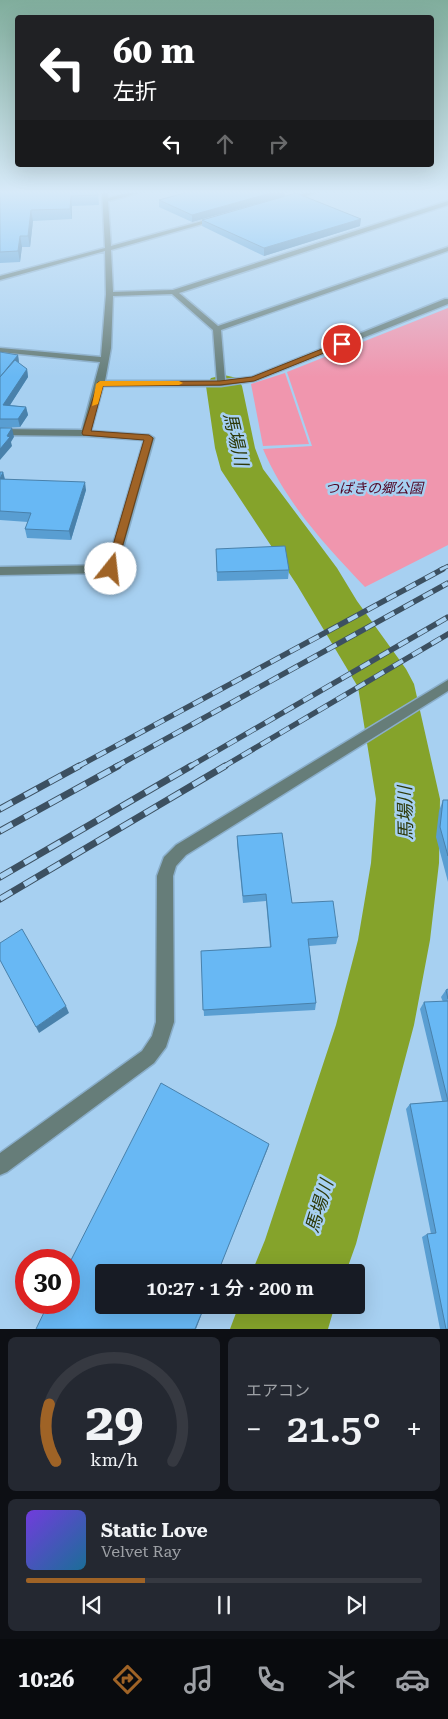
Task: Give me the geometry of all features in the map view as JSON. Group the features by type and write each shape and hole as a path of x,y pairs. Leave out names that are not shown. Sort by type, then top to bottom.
{"street":[{"path":"0,278 89,253"},
{"path":"86,433 100,384 107,348 110,294 107,253"},
{"path":"110,294 174,292 294,253"},
{"path":"217,329 436,253"},
{"path":"174,292 217,329 220,383"},
{"path":"100,384 220,383 254,379 448,301"},
{"path":"0,350 104,360"},
{"path":"0,432 86,433 149,438 111,569 0,570"},
{"path":"0,1165 148,1057 160,1041 164,1022 165,876 169,862 181,850 448,685"}],"green space":[{"name":"つばきの郷公園","path":"448,308 448,545 365,587 321,539 295,505 272,469 263,449 312,446 287,372"},
{"path":"285,373 309,444 263,446 251,384"}],"building":[{"path":"0,352 18,355 0,377"},
{"path":"15,360 27,369 3,405 26,407 18,419 0,419 0,377"},
{"path":"0,428 12,428 7,436 10,437 0,449"},
{"path":"0,479 85,482 69,531 25,529 31,513 0,511"},
{"path":"285,546 289,570 217,572 216,549"},
{"path":"443,800 448,800 448,856 440,827"},
{"path":"282,833 292,903 333,901 338,937 308,939 316,1003 203,1010 201,951 271,947 266,894 243,896 237,836"},
{"path":"22,929 66,1006 36,1027 0,960 0,943"},
{"path":"448,1001 448,1101 424,1002"},
{"path":"161,1083 269,1144 221,1264 95,1264 95,1314 201,1314 195,1329 36,1329 43,1314 80,1314 80,1249 77,1249"},
{"path":"448,1101 448,1329 446,1329 427,1234 436,1233 410,1104"}],"waterway":[{"name":"馬場川","path":"224,386 235,448 242,470 319,580 339,614 386,684 408,799 405,863 394,940 375,1025 310,1244 302,1264"},
{"name":"馬場川","path":"279,1329 284,1314"}],"railway":[{"path":"440,570 448,566"},
{"path":"77,767 443,569"},
{"path":"115,767 448,583"},
{"path":"189,767 448,617"},
{"path":"223,767 448,634"},
{"path":"0,809 79,766"},
{"path":"0,831 118,766"},
{"path":"0,877 191,766"},
{"path":"0,899 225,766"}],"slow traffic":[{"path":"94,404 100,384 179,383"}],"route":[{"path":"111,569 149,438 86,433 100,384 220,383 254,379 342,344"}]}
